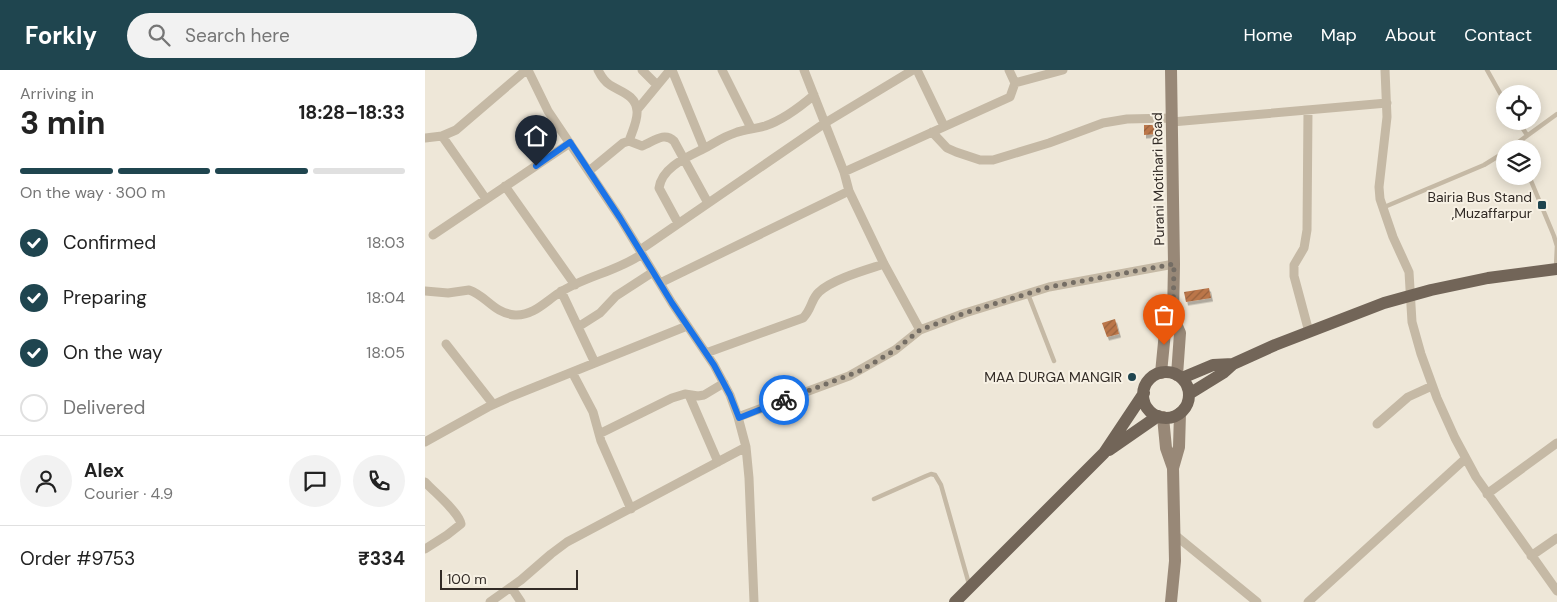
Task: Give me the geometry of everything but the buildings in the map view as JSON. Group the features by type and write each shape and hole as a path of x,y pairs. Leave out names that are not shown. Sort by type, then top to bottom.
{"main road":[{"name":"Purani Motihari Road","path":"1171,70 1173,317 1180,334 1180,377"},
{"path":"1189,394 1223,373 1233,364 1275,345 1375,306 1409,296 1488,278 1556,269"},
{"name":"Purani Motihari Road","path":"1161,373 1165,332 1173,317"},
{"path":"1180,377 1213,366 1233,364"},
{"path":"955,602 1104,453 1144,393 1147,382 1155,375 1166,372 1180,377 1188,388 1189,394 1187,404 1179,413 1169,417 1153,413 1146,404 1144,393"},
{"path":"1173,468 1179,447 1179,413"},
{"path":"1104,453 1161,416"},
{"path":"1161,416 1166,448 1173,468 1175,561 1171,602"}],"street":[{"path":"425,138 442,136 456,130 527,70 548,111 589,171 706,353 724,383 739,418 746,447 749,478 753,602"},
{"path":"598,70 609,85 630,96 637,110"},
{"path":"642,70 657,85"},
{"path":"629,141 637,110 671,70 704,148"},
{"path":"804,70 844,172 849,191 884,264 920,330"},
{"path":"425,291 448,293 469,290 495,308 514,315 524,315 537,309 561,291 623,266 679,223 825,123 913,70"},
{"path":"917,70 944,126"},
{"path":"844,172 1010,97 1015,83 1009,70"},
{"path":"1015,83 1063,70"},
{"path":"1385,70 1387,103 1379,187 1382,208 1409,272 1411,322 1432,386 1465,458 1487,494 1557,590"},
{"path":"725,71 751,128"},
{"path":"679,223 659,188 664,176 683,159 733,133 765,126 798,108 814,96"},
{"path":"932,132 947,148 980,160 993,160 1068,137 1103,123 1127,119 1172,120 1387,103"},
{"path":"1308,110 1307,230 1304,248 1294,265 1294,276 1309,332"},
{"path":"442,136 486,199"},
{"path":"589,171 623,143 629,141 642,146 664,136 670,137 708,203"},
{"path":"433,235 570,142"},
{"path":"505,186 575,285"},
{"path":"660,283 849,191"},
{"path":"706,353 803,318 811,310 816,295 823,289 857,273 884,264"},
{"path":"739,418 855,373 895,350 920,330 965,313 1057,285 1174,264"},
{"path":"578,327 600,313 616,296 653,272"},
{"path":"561,291 595,363"},
{"path":"425,442 493,404 687,326"},
{"path":"446,344 493,404"},
{"path":"572,372 593,412 599,434 631,509"},
{"path":"599,434 672,398 685,394 704,395 724,383"},
{"path":"1377,424 1407,397 1432,386"},
{"path":"689,395 718,462"},
{"path":"1487,494 1557,443"},
{"path":"490,602 567,542 746,447"},
{"path":"1308,602 1465,458"},
{"path":"425,482 455,512 460,518 461,524 425,549"},
{"path":"1175,535 1257,602"},
{"path":"1531,556 1557,538"},
{"path":"511,587 521,602"}],"lane":[{"path":"1487,70 1496,86"},
{"path":"1522,140 1557,114"},
{"path":"1524,130 1527,135"},
{"path":"1382,208 1478,168 1496,157"},
{"path":"1533,185 1557,246 1556,269"},
{"path":"1027,293 1054,361"},
{"path":"874,499 931,474 935,476 941,485 971,588"}],"way so far":[{"path":"784,400 860,371 905,344 920,330 965,313 1049,287 1174,264 1173,317 1165,332 1164,345"}],"place":[{"name":"Bairia Bus Stand ,Muzaffarpur","path":"1542,205"},
{"name":"MAA DURGA MANGIR","path":"1132,377"}],"route":[{"path":"536,166 570,142 599,184 672,303 714,365 730,395 739,418 784,400"}]}
